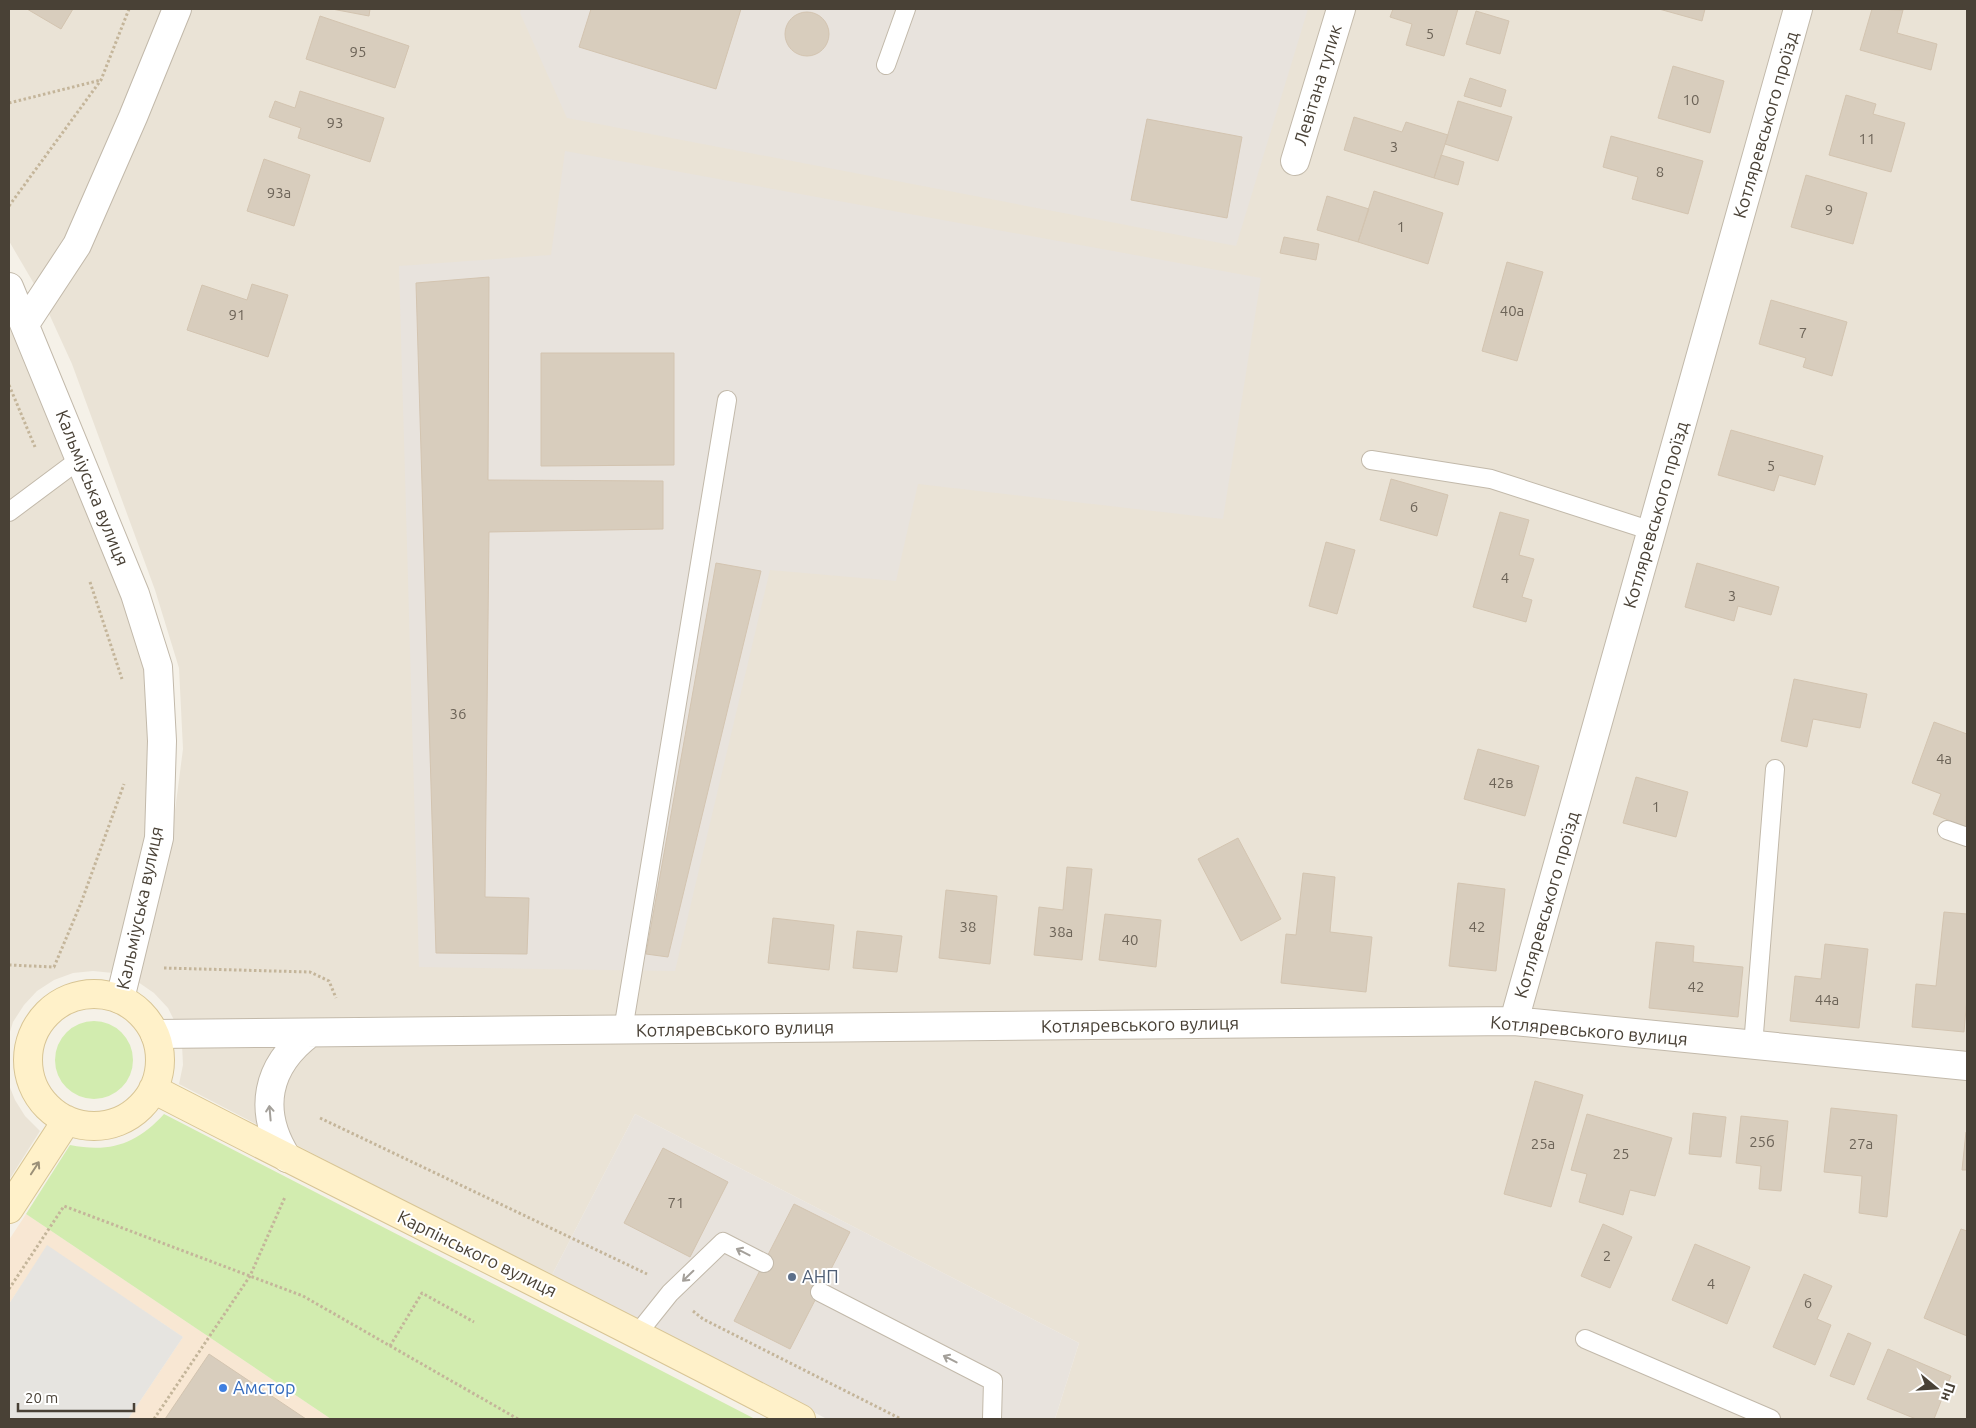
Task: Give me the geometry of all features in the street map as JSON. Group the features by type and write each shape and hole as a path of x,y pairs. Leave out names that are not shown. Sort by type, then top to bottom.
{"street":[{"path":"25,324 77,245 137,108 176,9"},
{"name":"Левітана тупик","path":"1295,161 1342,9"},
{"name":"Котляревського проїзд","path":"1514,1021 1798,9"},
{"name":"Кальміуська вулиця","path":"9,287 136,594 158,667 162,741 159,838 120,999"},
{"path":"88,994 104,994 120,999 141,1013 155,1034 160,1062 158,1076 153,1089 144,1103 131,1114 116,1122 100,1125 83,1124 67,1120 54,1112 43,1101 35,1088 20,1043 36,1028 46,1015 65,1001 88,994"},
{"name":"Котляревського вулиця","path":"155,1034 1514,1021 1967,1066"},
{"path":"286,1158 277,1143 271,1126 269,1108 271,1090 276,1073 284,1057 310,1033"},
{"name":"Карпінського вулиця","path":"153,1089 286,1158 638,1333 801,1419"},
{"path":"9,1209 67,1120"}],"lane":[{"path":"886,65 906,9"},
{"path":"623,1030 727,400"},
{"path":"9,512 80,459"},
{"path":"1371,460 1491,479 1652,531"},
{"path":"1753,1046 1775,769"},
{"path":"1947,830 1967,837"},
{"path":"638,1333 670,1293 722,1242 764,1263"},
{"path":"820,1292 993,1381 992,1419"},
{"path":"1585,1339 1771,1419"}],"path":[{"path":"9,206 101,80 130,9"},
{"path":"9,103 101,80"},
{"path":"9,385 49,482"},
{"path":"90,581 123,680"},
{"path":"9,965 54,967 81,904 126,777"},
{"path":"164,968 310,972 329,981 336,998"},
{"path":"320,1118 645,1272 704,1319 901,1419"},
{"path":"154,1419 250,1276 285,1196"},
{"path":"9,1289 64,1206 303,1296 518,1419"},
{"path":"390,1346 422,1293 474,1322"}],"shaded area":[{"path":"9,9 1967,9 1967,1419 1055,1419 1079,1343 635,1114 551,1277 179,1084 183,1065 182,1045 177,1026 168,1008 154,993 138,982 171,841 183,749 179,668 155,590 72,364 40,294 9,241"},
{"path":"521,9 1308,9 1236,246 567,118 520,13"},
{"path":"565,151 1261,278 1223,519 918,484 896,581 770,570 675,971 419,967 399,266 551,255"},
{"path":"9,288 155,672 148,836 113,973 93,971 73,973 54,980 37,991 24,1005 13,1022 9,1035"},
{"path":"9,1085 15,1100 25,1116 40,1131 9,1180"},
{"path":"635,1114 1079,1343 1055,1419 827,1419 551,1277"},
{"path":"26,1214 331,1419 128,1419 183,1337 47,1246 9,1304 9,1240"},
{"path":"47,1245 183,1337 128,1419 9,1419 9,1304"}],"green space":[{"path":"86,1021 102,1021 116,1027 127,1038 133,1052 133,1068 127,1082 116,1093 102,1099 86,1099 72,1093 61,1082 55,1068 55,1052 61,1038 72,1027"},
{"path":"164,1114 755,1419 331,1419 26,1214 70,1145 98,1148 122,1144 144,1133"}],"building":[{"path":"27,9 73,9 61,29"},
{"path":"332,9 370,9 369,16"},
{"path":"591,9 741,9 716,89 579,47"},
{"path":"1393,9 1458,9 1444,56 1406,45 1412,24 1390,17"},
{"path":"1659,9 1705,9 1702,21"},
{"path":"1872,9 1903,10 1897,33 1937,44 1931,70 1860,50"},
{"path":"1476,11 1509,21 1500,54 1466,44"},
{"path":"803,12 811,12 823,18 829,34 823,50 811,56 803,56 791,50 785,38 785,30 791,18"},
{"path":"320,16 409,46 395,88 306,59"},
{"path":"1673,66 1724,81 1710,133 1658,118"},
{"path":"1470,78 1506,90 1501,107 1464,96"},
{"path":"300,91 384,118 370,162 298,138 301,128 269,117 275,101 295,108"},
{"path":"1846,95 1876,104 1873,114 1905,123 1891,172 1829,155"},
{"path":"1458,101 1512,117 1498,161 1445,144"},
{"path":"1354,117 1402,132 1406,122 1448,135 1434,178 1344,150"},
{"path":"1147,119 1242,137 1227,218 1131,200"},
{"path":"1611,136 1703,161 1688,214 1632,199 1638,177 1603,167"},
{"path":"1441,155 1464,162 1458,185 1434,178"},
{"path":"264,159 310,175 294,226 247,211"},
{"path":"1806,175 1867,193 1853,244 1791,227"},
{"path":"1374,191 1443,213 1428,264 1358,242"},
{"path":"1327,196 1369,209 1358,242 1317,230"},
{"path":"1284,237 1319,244 1316,260 1280,253"},
{"path":"1507,262 1543,272 1517,361 1482,351"},
{"path":"489,277 488,480 663,481 663,529 489,532 485,897 529,898 527,954 436,953 416,283"},
{"path":"252,284 288,295 268,357 187,330 202,285 247,300"},
{"path":"1771,300 1847,322 1832,376 1803,367 1806,358 1759,344"},
{"path":"541,353 674,353 674,465 541,466"},
{"path":"1731,430 1823,456 1815,485 1779,475 1774,491 1718,475"},
{"path":"1391,479 1448,495 1437,536 1380,520"},
{"path":"1500,512 1529,520 1519,555 1534,559 1522,597 1532,600 1526,622 1473,607"},
{"path":"1326,542 1355,550 1337,614 1309,606"},
{"path":"716,563 761,571 668,957 646,954"},
{"path":"1697,563 1779,587 1771,615 1738,606 1734,621 1685,607"},
{"path":"1794,679 1867,694 1860,728 1813,719 1807,747 1781,741"},
{"path":"1934,722 1967,734 1966,827 1933,814 1941,794 1912,783"},
{"path":"1478,749 1539,766 1525,816 1464,799"},
{"path":"1636,777 1688,792 1676,837 1623,823"},
{"path":"1238,838 1281,919 1241,941 1198,859"},
{"path":"1067,867 1092,869 1082,960 1034,955 1039,907 1063,910"},
{"path":"1303,873 1335,877 1330,932 1372,937 1366,992 1281,983 1286,934 1296,935"},
{"path":"1458,883 1505,889 1496,971 1449,966"},
{"path":"946,890 997,896 990,964 939,958"},
{"path":"1944,912 1967,914 1967,997 1964,1032 1912,1027 1916,984 1936,986"},
{"path":"1105,914 1161,920 1156,967 1099,960"},
{"path":"773,918 834,925 829,970 768,963"},
{"path":"857,931 902,936 897,972 853,968"},
{"path":"1656,942 1694,946 1693,962 1743,967 1738,1017 1649,1008"},
{"path":"1825,944 1868,949 1859,1028 1790,1021 1795,976 1821,979"},
{"path":"1535,1081 1583,1095 1551,1207 1504,1194"},
{"path":"1831,1108 1897,1115 1887,1217 1859,1213 1862,1176 1824,1172"},
{"path":"1693,1113 1726,1117 1721,1157 1689,1154"},
{"path":"1587,1114 1672,1138 1655,1196 1630,1190 1623,1215 1579,1202 1587,1174 1571,1170"},
{"path":"1741,1116 1788,1121 1781,1191 1759,1189 1761,1166 1736,1163"},
{"path":"1966,1132 1967,1170 1962,1170"},
{"path":"663,1148 728,1182 690,1257 624,1223"},
{"path":"794,1204 850,1232 790,1349 734,1321"},
{"path":"1603,1224 1632,1237 1610,1288 1581,1276"},
{"path":"1961,1229 1967,1231 1967,1336 1924,1318"},
{"path":"1695,1244 1750,1267 1727,1324 1672,1300"},
{"path":"1804,1274 1832,1286 1817,1319 1831,1325 1815,1365 1773,1347"},
{"path":"1848,1333 1871,1343 1854,1385 1830,1376"},
{"path":"1888,1349 1951,1376 1934,1419 1916,1419 1867,1399"},
{"name":"Амстор","path":"209,1354 306,1419 165,1419"}],"place":[{"name":"АНП","path":"792,1277"},
{"name":"Амстор","path":"223,1388"}]}
